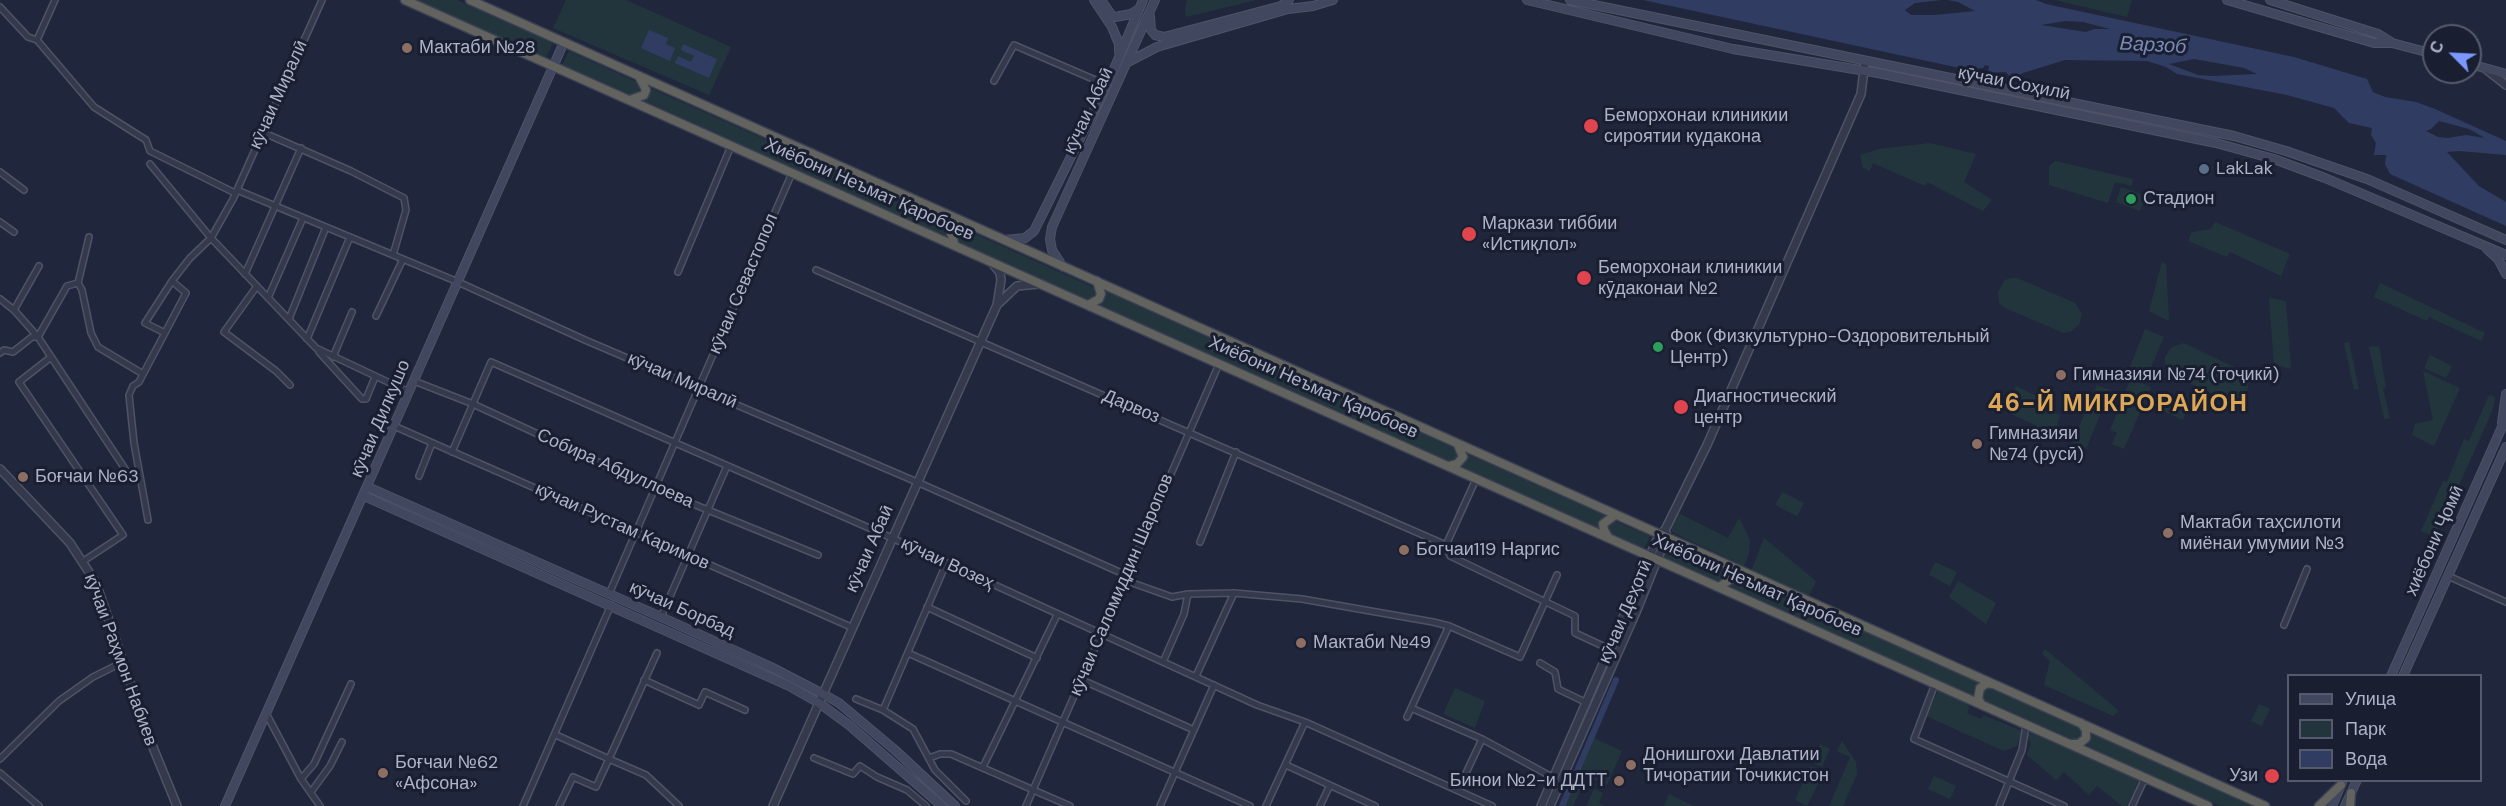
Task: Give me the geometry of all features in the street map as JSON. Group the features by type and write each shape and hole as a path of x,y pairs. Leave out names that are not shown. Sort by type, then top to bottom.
{"highway":[{"name":"Хиёбони Неъмат Қаробоев","path":"405,0 2208,806"},
{"name":"Хиёбони Неъмат Қаробоев","path":"470,0 1615,515 1664,534 2265,806"},
{"path":"629,100 644,95 646,90 639,76"},
{"path":"955,246 951,233 964,222"},
{"path":"1088,305 1099,299 1101,294 1097,281"},
{"path":"1448,466 1457,464 1463,457 1456,443"},
{"path":"1609,538 1604,530 1604,524 1615,515"},
{"path":"1719,588 1731,579 1732,572 1726,564"},
{"path":"1982,705 1977,699 1980,688 1988,683 1996,685"},
{"path":"2070,744 2079,744 2086,738 2086,730 2080,723"},
{"path":"2319,806 2342,783"},
{"path":"2350,806 2351,793"}],"main road":[{"path":"1095,0 1117,38 1119,56"},
{"path":"1101,0 1112,16 1116,17 1131,14 1142,4"},
{"name":"кӯчаи Абаӣ","path":"1063,267 1052,250 1050,239 1052,227 1155,0"},
{"path":"1150,14 1151,30 1155,35 1164,38 1281,6 1289,0"},
{"path":"1128,62 1157,47 1288,9 1313,6 1333,0"},
{"name":"кӯчаи Соҳилӣ","path":"1527,0 1754,53 1865,71 2216,143 2274,159 2376,198 2506,255"},
{"path":"1570,0 2234,136 2286,150 2381,185 2506,240"},
{"path":"2227,0 2374,43 2392,43 2422,51"},
{"path":"2270,0 2378,34 2392,43"},
{"name":"кӯчаи Абаӣ","path":"1005,240 1025,238 1034,231 1107,85 1142,4"},
{"path":"1754,53 1757,38"},
{"name":"кӯчаи Дилкушо","path":"226,806 564,42"},
{"path":"2482,67 2506,74"},
{"path":"2376,198 2374,190 2381,185"},
{"path":"2481,244 2498,259 2506,274"},
{"path":"2501,428 2506,394"},
{"name":"хиёбони Ҷомӣ","path":"2392,673 2506,418"},
{"name":"хиёбони Ҷомӣ","path":"2404,674 2506,447"},
{"name":"кӯчаи Борбад","path":"368,487 771,667 823,694 839,703 895,750 955,806"},
{"name":"кӯчаи Борбад","path":"364,496 734,660 819,703 942,806"},
{"path":"2345,806 2355,782"},
{"path":"2332,806 2342,783"}],"street":[{"path":"37,40 55,0"},
{"name":"кӯчаи Миралӣ","path":"165,333 145,323 172,281 190,258 211,238 236,191 322,0"},
{"path":"0,7 28,37 37,40 94,107 146,140 150,151 236,191"},
{"path":"994,81 1014,45 1107,85"},
{"name":"кӯчаи Деҳотӣ","path":"1550,806 1664,534 1707,445 1861,94 1865,61"},
{"path":"2482,67 2506,86"},
{"path":"262,132 302,148 404,198 406,210 393,255"},
{"path":"678,272 731,146"},
{"path":"245,274 302,148"},
{"path":"150,164 211,238 362,399 366,399 375,377"},
{"path":"0,172 24,190"},
{"name":"кӯчаи Севастопол","path":"609,594 792,173"},
{"name":"кӯчаи Миралӣ","path":"236,191 458,282 585,340 917,482 1125,578 1172,597 1188,594 1234,593 1302,598 1449,626 1520,657 1545,603"},
{"path":"268,298 303,218"},
{"path":"0,222 14,232"},
{"path":"289,320 326,227"},
{"path":"89,237 78,283 82,290 91,333 98,347 143,374"},
{"path":"307,339 350,237"},
{"path":"376,316 403,259"},
{"name":"кӯчаи Абаӣ","path":"773,806 851,627 997,305 1002,280 1000,273 991,262"},
{"path":"14,310 39,266"},
{"name":"Дарвоз","path":"816,270 1446,545"},
{"path":"148,520 129,395 133,386 139,382 186,293 172,281"},
{"path":"38,337 66,286 78,283"},
{"name":"кӯчаи Абаӣ","path":"997,305 1017,286 1041,285"},
{"path":"257,286 224,332 276,371 290,385"},
{"path":"0,299 14,310 38,337 129,475 139,471"},
{"path":"333,357 352,312"},
{"path":"0,353 4,350 12,352 32,337 38,337"},
{"path":"316,348 409,392"},
{"path":"51,357 19,382 123,535 82,562"},
{"name":"кӯчаи Возеҳ","path":"452,452 491,362 892,538 1257,705 1305,722 1492,806"},
{"name":"кӯчаи Саломиддин Шаропов","path":"1026,806 1219,364"},
{"name":"Собира Абдуллоева","path":"414,381 473,404 654,488 818,555"},
{"name":"кӯчаи Рустам Каримов","path":"394,426 851,627"},
{"path":"419,476 432,443"},
{"path":"1200,542 1236,452"},
{"path":"661,617 728,466"},
{"name":"кӯчаи Раҳмон Набиев","path":"0,469 70,543 96,583 150,740 177,806"},
{"path":"1476,479 1446,545 1449,556 1575,616 1575,633 1614,651"},
{"path":"883,710 946,564"},
{"path":"2284,625 2307,569"},
{"path":"1545,603 1557,575"},
{"path":"2448,576 2506,602"},
{"path":"1196,676 1234,593"},
{"path":"1163,662 1184,614 1188,594"},
{"path":"523,806 611,605"},
{"path":"927,608 1037,658"},
{"path":"983,767 1057,615"},
{"path":"1407,717 1449,626"},
{"name":"кӯчаи Деҳотӣ","path":"1541,806 1587,703 1614,651"},
{"path":"559,806 573,777 596,787 657,653"},
{"path":"908,653 1250,806"},
{"path":"0,759 59,701 93,677 123,662"},
{"path":"1540,663 1555,672 1558,689 1587,703"},
{"path":"644,680 699,705 705,692 745,710"},
{"path":"1082,680 1194,730"},
{"path":"301,779 314,764 351,684"},
{"path":"1935,684 1914,739 2064,806"},
{"path":"1160,806 1214,685"},
{"path":"856,699 883,710 913,729 935,770 966,801"},
{"path":"1411,708 1477,735 1554,778"},
{"path":"267,715 301,779 320,806"},
{"path":"1266,806 1305,722"},
{"path":"1999,806 2022,750 2026,725"},
{"path":"556,735 646,775 679,806"},
{"path":"1458,790 1482,739"},
{"path":"311,792 330,766 342,741"},
{"path":"929,758 940,754 951,754 1070,806"},
{"path":"814,758 853,774 860,766 877,777 908,790 926,806"},
{"path":"1286,765 1375,806"},
{"path":"0,773 39,806"},
{"path":"2132,806 2145,778"},
{"path":"1320,806 1330,785"}],"green space":[{"path":"416,0 457,0 550,41 552,45 546,57"},
{"path":"566,0 626,0 731,47 709,95 553,28"},
{"path":"1187,0 1256,0 1186,17"},
{"path":"2055,0 2132,0 2127,17"},
{"path":"569,51 637,82 638,94 633,96 562,65"},
{"path":"650,88 953,223 947,238 645,101"},
{"path":"1930,143 1976,154 1964,182 1992,200 1983,211 1927,182 1925,186 1873,163 1870,171 1863,168 1860,155 1879,149"},
{"path":"2055,161 2133,179 2132,186 2115,182 2108,203 2049,185 2049,166"},
{"name":"Стадион","path":"2121,187 2146,196 2140,211 2116,202"},
{"path":"2215,222 2290,254 2281,276 2230,252 2227,257 2188,241 2192,232 2211,229"},
{"path":"962,228 1095,288 1095,297 1088,300 957,242 957,232"},
{"path":"2162,262 2166,264 2169,321 2149,311"},
{"path":"2017,278 2075,303 2082,314 2079,325 2070,332 2064,333 2005,308 1999,303 1998,292 2005,280"},
{"path":"2380,283 2485,333 2481,341 2429,317 2427,321 2374,297"},
{"path":"1105,291 1454,448 1458,451 1457,458 1449,461 1099,305"},
{"path":"2269,298 2286,301 2291,369 2274,364"},
{"path":"2145,329 2164,337 2148,374 2130,367"},
{"path":"2349,342 2359,389 2354,390 2344,343"},
{"path":"2184,343 2244,372 2249,383 2246,394 2230,402 2170,374 2165,357 2172,347"},
{"path":"2379,346 2386,387 2383,388 2390,418 2384,419 2369,347"},
{"path":"2430,355 2452,366 2446,378 2424,368"},
{"path":"2423,371 2460,388 2434,446 2412,435 2415,424 2433,420"},
{"path":"2131,378 2151,387 2124,449 2112,444 2117,433 2110,430"},
{"path":"2097,385 2110,390 2086,449 2005,411 2016,386 2053,404 2050,410 2060,415 2057,425 2076,433"},
{"path":"2489,395 2495,397 2493,409 2436,537 2421,531 2443,481 2447,482 2464,439 2469,441"},
{"path":"2163,399 2187,410 2183,420 2159,409"},
{"path":"1467,454 1606,516 1602,520 1600,529 1462,467"},
{"path":"1782,492 1804,503 1797,516 1775,505"},
{"path":"1678,513 1728,538 1739,518 1750,540 1749,554 1744,566 1672,532 1671,527"},
{"path":"1612,520 1650,536 1644,549 1608,533 1606,529"},
{"path":"1764,538 1816,581 1808,597 1751,571"},
{"path":"1668,544 1725,569 1724,578 1719,582 1662,557"},
{"path":"1935,562 1957,572 1950,586 1929,575"},
{"path":"1735,574 1979,683 1973,691 1973,696 1730,587"},
{"path":"1958,581 1996,603 1986,624 1949,597"},
{"path":"2045,649 2119,711 2113,716 2044,685 2050,661 2042,654"},
{"path":"1987,687 2085,732 2079,742 1981,699 1983,689"},
{"path":"1455,688 1485,701 1475,728 1443,714"},
{"path":"1938,691 1966,703 1969,707 1967,713 1981,719 1983,715 2022,731 2017,746 2004,751 1926,716"},
{"path":"2259,704 2270,709 2262,726 2251,721"},
{"path":"2031,733 2139,780 2127,806 2122,806 2097,786 2089,795 2064,772 2056,780 2027,755 2031,744 2027,736"},
{"path":"2093,734 2253,806 2220,806 2087,746"},
{"path":"1591,737 1622,751 1607,785 1587,776 1573,806 1559,806"},
{"path":"1842,741 1856,762 1857,774 1843,806 1829,806 1850,757 1837,751"},
{"path":"1820,744 1830,749 1822,767 1811,762"},
{"path":"1810,766 1824,772 1807,806 1795,800"},
{"path":"1934,776 1956,786 1950,799 1928,789"},
{"path":"1594,789 1603,793 1599,803 1604,806 1586,806"},
{"path":"1669,794 1694,806 1664,806"}],"water":[{"name":"Варзоб","path":"1643,0 1942,0 1915,3 1905,10 1911,15 1934,15 1975,11 1958,2 1947,0 2036,0 2294,57 2367,79 2373,92 2435,109 2506,141 2506,155 2447,152 2479,186 2506,202 2506,226 2390,174 2385,164 2386,155 2374,155 2376,143 2371,135 2372,128 2349,123 2334,108 2287,95 2177,74 2166,67 2147,61 2065,60 2023,73 2016,78 2009,76 2006,72 1988,73 1989,66 1985,65 1983,68 1973,69","holes":["2065,21 2083,22 2110,29 2094,29 2086,32 2041,25","2194,59 2244,68 2257,74 2198,75 2169,64","2439,121 2469,129 2485,138 2466,135 2438,137 2426,131"]},
{"path":"649,30 668,38 666,44 675,48 670,61 641,48"},
{"path":"683,44 717,59 709,78 675,63 678,56 691,62 694,56 681,50"}],"waterway":[{"path":"1562,806 1616,680"}],"place":[{"name":"Мактаби №28","path":"407,48"},
{"name":"Беморхонаи клиникии сироятии кудакона","path":"1591,126"},
{"name":"LakLak","path":"2204,169"},
{"name":"Стадион","path":"2131,199"},
{"name":"Маркази тиббии «Истиқлол»","path":"1469,234"},
{"name":"Беморхонаи клиникии кӯдаконаи №2","path":"1584,278"},
{"name":"Фок (Физкультурно-Оздоровительный Центр)","path":"1658,347"},
{"name":"Гимназияи №74 (тоҷикӣ)","path":"2061,375"},
{"name":"Диагностический центр","path":"1681,407"},
{"name":"Гимназияи №74 (русӣ)","path":"1977,444"},
{"name":"Боғчаи №63","path":"23,477"},
{"name":"Мактаби таҳсилоти миёнаи умумии №3","path":"2168,533"},
{"name":"Богчаи119 Наргис","path":"1404,550"},
{"name":"Мактаби №49","path":"1301,643"},
{"name":"Донишгохи Давлатии Тичоратии Точикистон","path":"1631,765"},
{"name":"Боғчаи №62 «Афсона»","path":"383,773"},
{"name":"Узи","path":"2272,776"},
{"name":"Бинои №2-и ДДТТ","path":"1619,781"}],"district":[{"name":"46-Й МИКРОРАЙОН","path":"2118,405"}]}
